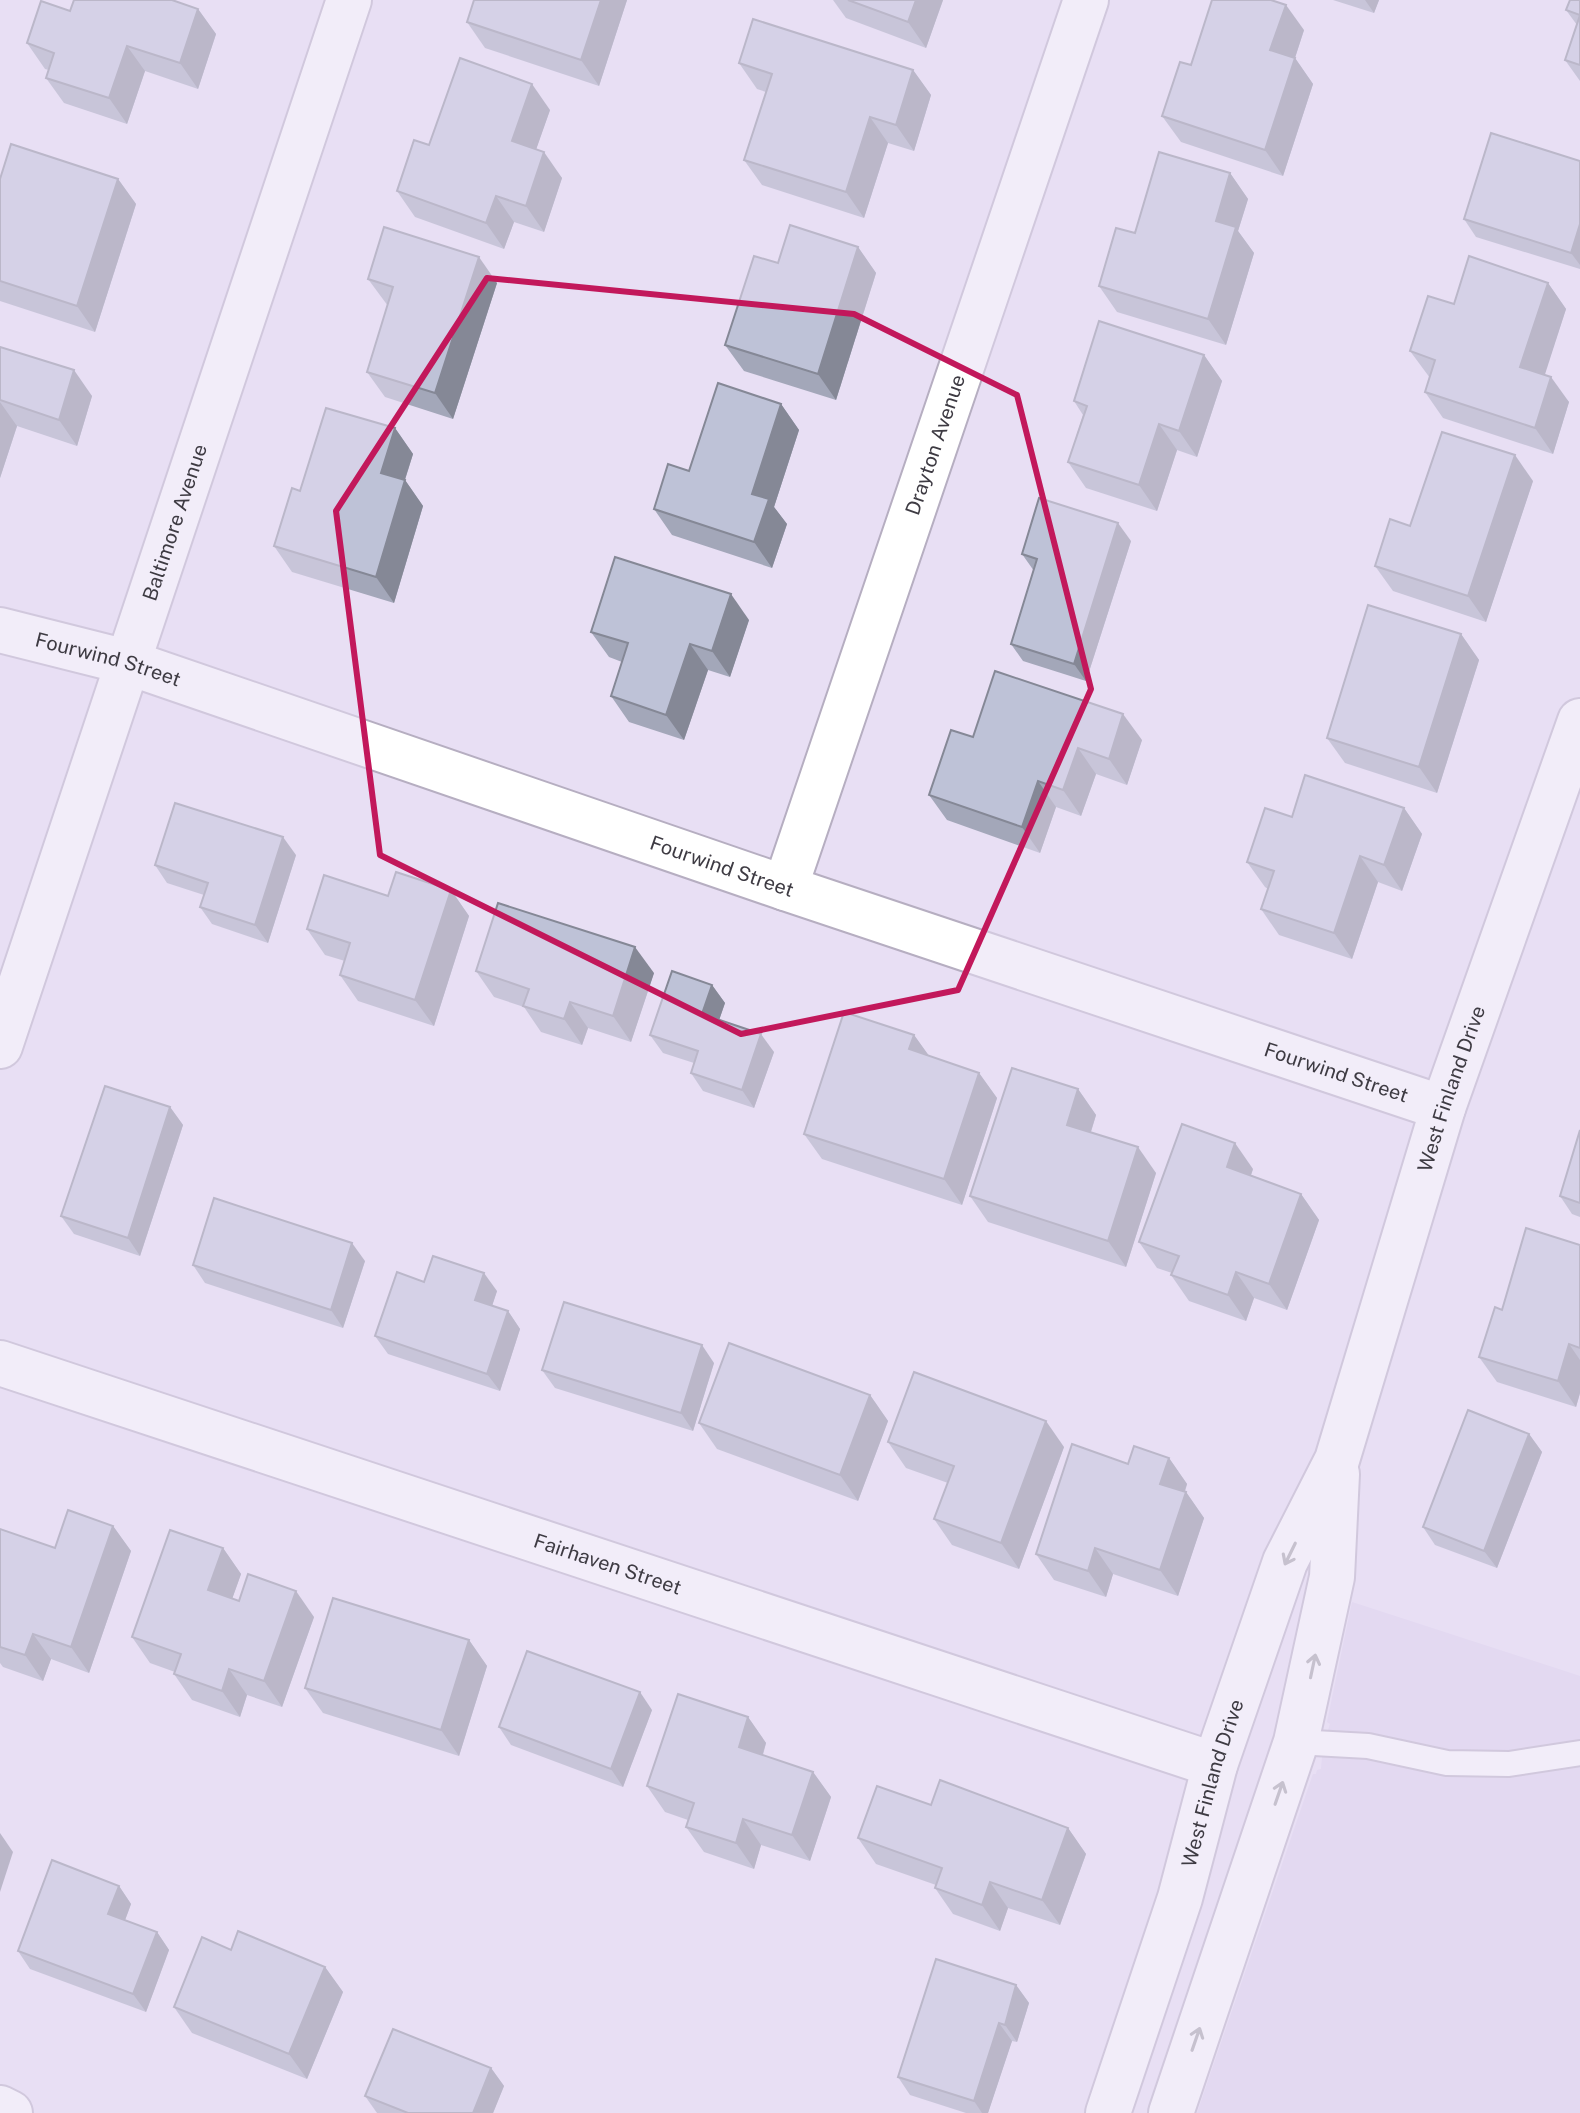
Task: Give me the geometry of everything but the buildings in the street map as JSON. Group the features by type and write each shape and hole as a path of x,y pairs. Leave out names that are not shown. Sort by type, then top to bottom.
{"street":[{"name":"Baltimore Avenue","path":"0,1046 349,0"},
{"name":"Drayton Avenue","path":"785,888 1086,0"},
{"name":"Fourwind Street","path":"0,630 127,662 785,888 1443,1108"},
{"name":"West Finland Drive","path":"1108,2113 1180,1898 1215,1765 1285,1562 1337,1460 1443,1108 1580,721"},
{"name":"Fairhaven Street","path":"0,1363 1215,1765"},
{"name":"West Finland Drive","path":"1171,2113 1296,1742 1332,1577 1337,1460"},
{"path":"1215,1765 1253,1743 1296,1742"},
{"path":"0,2108 10,2113"}],"lane":[{"path":"1296,1742 1368,1746 1447,1763 1509,1764 1580,1753"}],"highlighted area":[{"path":"487,278 854,314 1017,395 1091,689 958,990 741,1034 380,855 336,511"}],"shaded area":[{"path":"1352,1602 1580,1676 1580,2113 1197,2113 1313,1774 1321,1769 1323,1746 1330,1724 1327,1722"}]}
